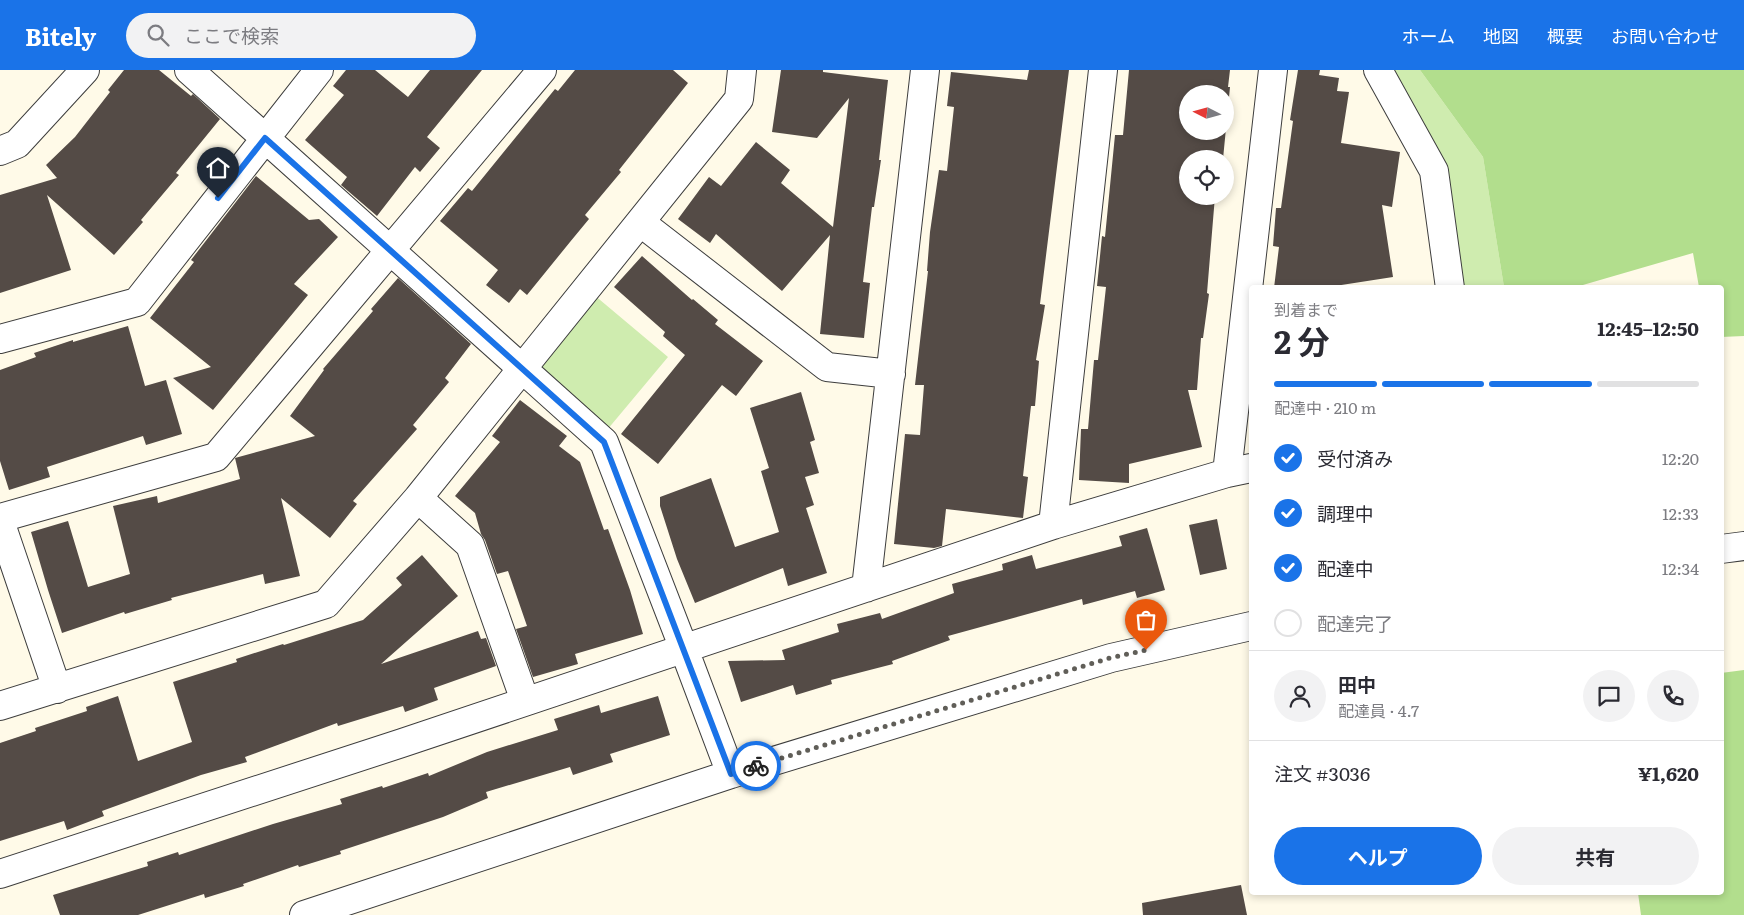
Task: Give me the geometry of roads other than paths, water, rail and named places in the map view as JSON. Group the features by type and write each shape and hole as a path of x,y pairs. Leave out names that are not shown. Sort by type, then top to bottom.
{"street":[{"path":"0,151 17,144 86,70"},
{"path":"189,70 604,442 731,774"},
{"path":"0,339 137,302 319,70"},
{"path":"57,689 0,520 216,457 542,70"},
{"path":"0,706 326,604 418,498 739,99 742,70"},
{"path":"866,588 925,70"},
{"path":"1054,525 1103,70"},
{"path":"1255,285 1273,70"},
{"path":"1378,70 1434,171 1450,285"},
{"path":"640,222 827,368 891,374"},
{"path":"0,874 393,746 1054,525 1239,471 1249,353"},
{"path":"418,498 470,545 525,701"},
{"path":"1724,548 1744,546"},
{"path":"304,915 731,774 1110,658 1249,626"}]}
